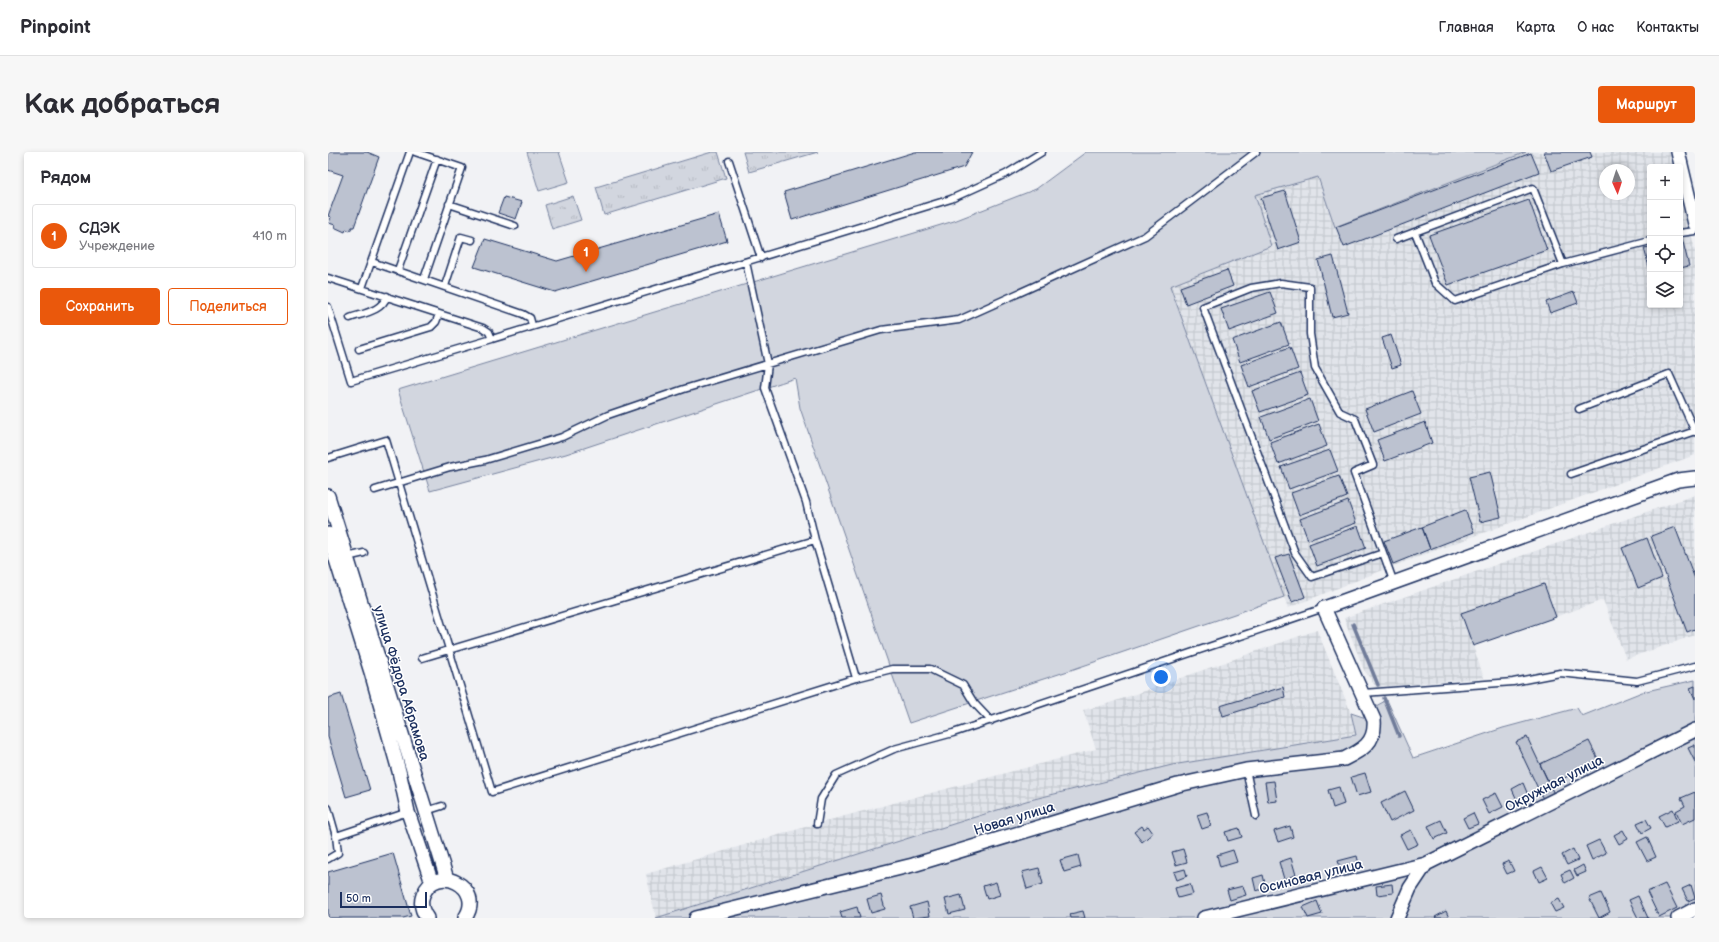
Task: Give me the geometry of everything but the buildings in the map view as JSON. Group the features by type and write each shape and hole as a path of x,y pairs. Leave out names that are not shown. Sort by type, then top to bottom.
{"street":[{"path":"1678,152 1692,195 1695,224"},
{"path":"1363,693 1324,608 1678,480 1695,478"},
{"name":"улица Фёдора Абрамова","path":"328,496 337,560 399,771 408,812 432,883"},
{"name":"улица Фёдора Абрамова","path":"328,534 426,811 447,879"},
{"name":"Новая улица","path":"696,918 913,865 1178,785 1246,770 1344,759 1357,753 1373,737 1375,730 1374,720 1363,693"},
{"name":"Окружная улица","path":"1426,864 1695,730"},
{"path":"1397,918 1410,888 1426,864"},
{"name":"Осиновая улица","path":"1204,918 1426,864"},
{"path":"427,918 422,908 422,897 432,883 447,879 458,882 469,895 470,906 465,918"},
{"path":"1678,918 1695,909"}],"lane":[{"path":"362,288 410,152"},
{"path":"415,152 462,168 424,279"},
{"path":"328,307 351,381 492,339 532,325 761,258 951,199 1006,174 1042,152"},
{"path":"375,490 450,467 485,460 562,437 622,410 684,389 881,330 959,320 1145,236 1256,152"},
{"path":"398,270 437,159"},
{"path":"729,161 761,258"},
{"path":"1396,239 1533,188 1563,264"},
{"path":"449,204 515,226"},
{"path":"1683,232 1695,230"},
{"path":"1415,232 1435,283 1455,301 1563,264 1647,242"},
{"path":"445,286 461,237 472,240"},
{"path":"372,262 523,314 530,318 532,325"},
{"path":"746,262 768,364 765,388 806,502 815,540 856,678"},
{"path":"328,278 483,328 489,332 492,339"},
{"path":"1383,553 1312,577 1294,553 1203,307 1251,288 1281,283 1310,287 1310,334 1315,368 1340,412 1355,419 1373,465 1354,473 1394,583"},
{"path":"350,318 379,308 385,303 387,296"},
{"path":"360,349 431,327 436,322 439,314"},
{"path":"1571,474 1695,431 1669,374 1579,409"},
{"path":"328,458 386,440 400,482 492,792 856,678 892,669 930,669 963,685 974,703 991,721"},
{"path":"422,658 815,540"},
{"path":"337,560 364,553"},
{"path":"817,824 821,799 836,775 894,749 953,734 1324,608"},
{"path":"1363,693 1513,682 1560,674 1637,681 1695,666"},
{"path":"1246,770 1256,816"},
{"path":"426,811 442,806"},
{"path":"328,808 336,836 338,853 328,859"},
{"path":"336,836 408,812"}],"shaded area":[{"path":"1526,152 1672,152 1674,164 1647,164 1647,308 1683,308 1683,200 1695,250 1695,455 1388,568 1288,608 1170,286 1271,246 1254,196 1318,177 1335,227"},
{"path":"1695,495 1695,635 1626,659 1603,600 1473,646 1484,678 1376,687 1364,670 1344,618"},
{"path":"1317,630 1349,708 1357,735 1172,765 1026,801 656,918 646,874 826,821 1096,749 1083,710 1104,705"}],"green space":[{"path":"527,152 559,152 569,182 539,191"},
{"path":"712,152 718,152 726,178 604,215 596,187"},
{"path":"743,152 818,152 749,172"},
{"path":"1086,152 1526,152 1335,227 1318,177 1255,195 1271,246 1170,286 1284,597 1071,670 909,723 800,408 795,378 566,454 430,491 398,390 954,221 1036,189"},
{"path":"573,196 581,220 552,229 545,205"},
{"path":"1695,680 1695,918 656,918 1026,801 1172,765 1356,735 1351,713 1378,722 1376,706 1387,700 1413,758 1503,728 1577,708 1582,716 1642,692"}],"waterway":[{"path":"1353,624 1378,685"},
{"path":"1384,698 1399,736"}],"place":[{"name":"СДЭК","path":"586,272"}]}
